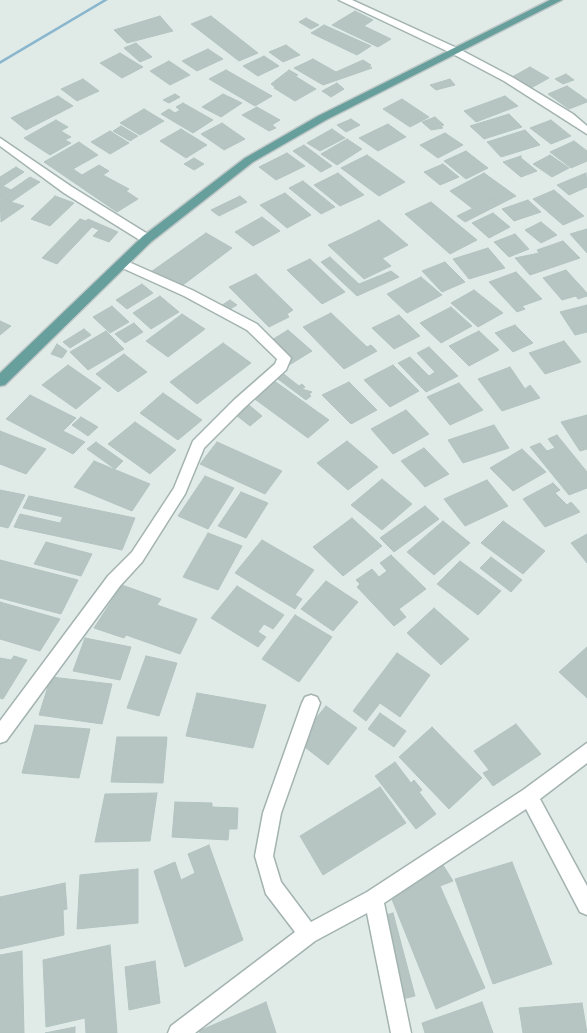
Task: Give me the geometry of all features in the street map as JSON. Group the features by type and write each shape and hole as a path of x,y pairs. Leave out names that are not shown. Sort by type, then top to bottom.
{"main road":[{"path":"0,381 147,238 249,160 277,143 557,0"}],"street":[{"path":"344,0 455,51 515,83 569,116 587,131"},
{"path":"0,141 68,190 147,238"},
{"path":"0,735 114,581 137,557 180,490 198,445 238,404 282,367 284,358 252,328 188,293 122,263"},
{"path":"308,934 272,887 264,856 272,813 311,703"},
{"path":"178,1033 308,934 374,899 529,796 587,752"},
{"path":"529,796 587,905"},
{"path":"374,899 401,1033"}],"building":[{"path":"355,11 373,20 364,26 391,39 378,47 332,25"},
{"path":"160,16 173,31 127,43 114,30"},
{"path":"211,16 258,53 239,61 191,24"},
{"path":"306,18 319,25 311,29 299,22"},
{"path":"324,25 371,46 357,55 311,33"},
{"path":"136,43 152,57 140,62 124,48"},
{"path":"286,45 300,55 283,62 269,52"},
{"path":"208,49 223,59 197,71 182,61"},
{"path":"120,53 143,67 122,78 100,63"},
{"path":"264,56 279,66 258,76 243,66"},
{"path":"313,59 336,72 363,60 371,65 369,66 372,68 323,85 294,68"},
{"path":"169,61 190,75 170,85 150,71"},
{"path":"530,67 549,78 531,88 512,77"},
{"path":"226,70 272,96 255,106 209,79"},
{"path":"289,70 316,89 295,101 274,88 271,84"},
{"path":"566,74 574,80 563,84 555,79"},
{"path":"83,79 99,91 77,101 61,89"},
{"path":"450,79 455,85 436,90 430,85"},
{"path":"337,83 344,89 331,97 322,91"},
{"path":"567,86 587,100 587,102 569,109 548,94"},
{"path":"175,94 180,97 169,103 163,100"},
{"path":"223,94 242,103 221,117 202,107"},
{"path":"58,96 73,106 26,130 11,118"},
{"path":"505,96 518,106 476,122 464,111"},
{"path":"402,99 429,117 410,127 383,109"},
{"path":"183,103 213,120 193,133 161,114 169,109 175,113 180,110 176,107"},
{"path":"257,107 280,120 272,125 276,128 269,131 242,115"},
{"path":"144,109 164,121 140,135 120,123"},
{"path":"509,114 522,127 484,139 470,126"},
{"path":"435,117 444,125 441,126 443,128 431,130 422,122"},
{"path":"351,119 360,125 346,132 337,125"},
{"path":"56,120 68,127 61,131 71,137 65,140 71,143 50,155 24,138"},
{"path":"551,120 571,136 551,144 530,128"},
{"path":"222,123 245,139 224,150 201,134"},
{"path":"388,124 406,137 378,151 359,138"},
{"path":"121,126 138,136 130,141 113,131"},
{"path":"181,129 207,145 186,158 160,141"},
{"path":"332,129 345,138 320,151 307,143"},
{"path":"525,130 540,145 501,157 487,142"},
{"path":"110,131 129,143 110,154 91,142"},
{"path":"445,133 463,145 438,158 420,145"},
{"path":"347,139 362,149 337,165 321,154"},
{"path":"574,141 587,151 587,161 571,168 550,152"},
{"path":"79,142 98,155 73,169 82,175 99,165 109,171 103,175 129,189 126,191 138,199 117,212 44,162"},
{"path":"304,145 332,166 321,172 293,151"},
{"path":"466,151 488,168 466,179 444,161"},
{"path":"287,153 305,166 276,180 259,167"},
{"path":"367,155 405,182 379,196 341,168"},
{"path":"550,155 569,168 552,177 533,164"},
{"path":"521,156 537,171 521,177 503,162"},
{"path":"194,158 204,164 194,170 184,164"},
{"path":"443,164 459,177 440,185 424,172"},
{"path":"16,167 24,172 3,186 11,190 30,177 40,182 11,202 0,195 0,177"},
{"path":"338,173 364,195 340,206 314,185"},
{"path":"484,173 516,196 465,222 457,216 496,197 472,208 450,191"},
{"path":"586,173 587,187 569,195 557,185"},
{"path":"303,181 335,207 321,214 289,188"},
{"path":"554,190 584,216 563,225 533,199"},
{"path":"285,193 311,215 287,228 260,205"},
{"path":"0,195 11,202 24,206 1,222"},
{"path":"55,196 74,203 50,226 31,219"},
{"path":"240,196 247,202 219,216 211,210"},
{"path":"528,200 541,212 514,221 502,209"},
{"path":"431,202 477,240 450,254 405,214"},
{"path":"493,213 510,227 489,238 472,223"},
{"path":"262,217 280,231 253,246 235,232"},
{"path":"80,219 86,221 88,219 118,232 109,242 93,236 99,230 92,227 57,264 42,258"},
{"path":"379,220 408,245 383,258 354,233"},
{"path":"541,222 557,235 541,243 525,230"},
{"path":"587,229 587,253 570,234"},
{"path":"206,233 232,248 175,291 148,274"},
{"path":"354,233 391,266 364,279 328,245"},
{"path":"515,234 529,249 509,257 494,242"},
{"path":"563,241 580,258 530,275 515,258 539,253 537,250"},
{"path":"488,248 505,268 469,279 453,259"},
{"path":"330,257 359,284 391,271 399,277 357,296 321,262"},
{"path":"310,259 345,292 322,304 287,270"},
{"path":"445,262 465,282 442,292 422,271"},
{"path":"566,270 587,293 587,296 578,299 576,296 562,300 543,278"},
{"path":"516,272 542,299 522,306 525,309 517,312 489,282"},
{"path":"256,274 293,310 287,314 289,317 269,327 229,287"},
{"path":"421,277 442,295 407,313 387,294"},
{"path":"142,284 153,293 127,309 116,300"},
{"path":"474,290 503,313 478,327 451,303"},
{"path":"160,296 179,312 151,329 133,313"},
{"path":"230,300 237,305 225,312 219,307"},
{"path":"587,305 587,332 575,335 560,312"},
{"path":"112,306 129,322 110,333 93,317"},
{"path":"451,307 472,326 441,343 420,323"},
{"path":"331,313 367,347 371,345 377,351 344,369 303,327"},
{"path":"182,314 205,329 168,357 146,341"},
{"path":"399,315 420,336 394,349 372,328"},
{"path":"0,321 11,326 0,335"},
{"path":"134,323 143,332 125,343 115,334"},
{"path":"515,325 533,343 513,352 495,333"},
{"path":"84,329 91,335 70,348 63,342"},
{"path":"288,330 312,351 286,367 262,346"},
{"path":"106,331 124,349 88,370 70,352"},
{"path":"479,331 499,350 469,366 449,346"},
{"path":"564,341 581,362 545,374 529,353"},
{"path":"223,343 251,363 197,404 170,382"},
{"path":"57,344 67,351 62,358 51,354"},
{"path":"429,347 458,376 426,392 398,363 410,357 429,376 435,372 417,353"},
{"path":"124,354 147,372 118,392 96,374"},
{"path":"68,365 101,388 76,409 42,385"},
{"path":"393,365 419,391 390,407 364,380"},
{"path":"510,367 525,389 530,385 540,398 502,411 478,379"},
{"path":"280,371 299,386 302,384 305,387 302,389 312,392 309,394 311,396 306,400 274,376"},
{"path":"273,380 329,420 308,438 252,397"},
{"path":"349,382 377,410 351,424 322,395"},
{"path":"459,383 483,410 450,425 427,397"},
{"path":"163,393 202,420 178,440 140,413"},
{"path":"30,395 76,418 63,431 85,442 73,454 6,419"},
{"path":"249,405 262,416 250,426 236,415"},
{"path":"406,410 429,434 393,454 371,429"},
{"path":"587,415 587,449 580,451 561,422"},
{"path":"81,417 98,427 88,436 72,425"},
{"path":"135,422 176,450 150,474 108,444"},
{"path":"494,425 509,448 463,463 448,440"},
{"path":"0,431 46,449 26,474 0,464"},
{"path":"557,435 587,472 587,488 569,495 530,447 540,443 547,451 555,448 548,439"},
{"path":"347,441 378,467 348,490 317,463"},
{"path":"96,442 123,461 115,469 87,449"},
{"path":"217,442 282,471 265,494 200,464"},
{"path":"424,448 449,474 425,487 401,461"},
{"path":"522,449 546,472 513,491 490,468"},
{"path":"94,461 150,484 132,511 74,487"},
{"path":"205,476 234,488 208,529 178,516"},
{"path":"382,479 412,504 382,530 351,505"},
{"path":"487,480 508,506 465,526 444,499"},
{"path":"553,483 560,490 555,493 567,505 571,502 580,512 545,527 523,499"},
{"path":"0,490 25,495 8,528 0,526"},
{"path":"241,492 268,503 246,538 218,526"},
{"path":"29,496 135,518 122,550 14,527 20,514 60,523 63,517 23,508"},
{"path":"425,506 439,519 394,552 380,538"},
{"path":"352,518 382,546 343,576 313,547"},
{"path":"443,521 470,543 434,575 407,552"},
{"path":"503,521 545,551 523,574 481,543"},
{"path":"208,533 242,546 218,590 183,577"},
{"path":"587,534 587,563 571,543"},
{"path":"262,540 314,570 295,595 302,599 295,609 235,573"},
{"path":"46,542 92,554 81,576 34,564"},
{"path":"391,555 426,589 399,609 406,617 394,626 357,587 360,584 356,580 372,569 379,577 387,571 380,563"},
{"path":"491,557 522,580 511,592 480,568"},
{"path":"0,560 78,580 61,614 0,598"},
{"path":"460,561 501,591 478,615 437,584"},
{"path":"326,581 358,602 333,631 301,609"},
{"path":"122,585 161,599 157,605 197,619 180,654 126,635 124,638 94,628"},
{"path":"237,586 284,615 273,629 264,624 258,632 266,637 258,647 211,618"},
{"path":"0,602 60,619 40,651 0,639"},
{"path":"434,608 469,639 441,665 407,633"},
{"path":"295,615 332,637 299,682 262,659"},
{"path":"85,638 131,647 120,680 73,671"},
{"path":"587,647 587,698 559,672"},
{"path":"397,653 430,675 400,717 380,703 366,721 353,711"},
{"path":"14,656 27,660 3,699 0,698 0,658 11,660"},
{"path":"146,656 177,663 159,716 127,708"},
{"path":"51,677 112,684 102,724 39,715"},
{"path":"197,693 266,705 253,748 186,736"},
{"path":"326,706 357,728 328,765 297,741"},
{"path":"380,713 406,731 394,747 368,729"},
{"path":"516,724 541,754 493,786 483,773 489,770 474,751"},
{"path":"35,725 90,729 79,778 22,773"},
{"path":"432,727 482,778 449,809 399,757"},
{"path":"117,737 167,737 163,783 111,782"},
{"path":"395,762 411,783 414,780 422,790 419,792 436,814 416,829 375,776"},
{"path":"380,787 406,823 323,875 300,836"},
{"path":"157,793 150,841 95,842 105,794"},
{"path":"175,802 212,803 212,807 238,808 237,829 229,829 228,840 172,837"},
{"path":"209,845 243,940 185,967 154,871 175,862 181,880 195,873 188,854"},
{"path":"512,862 552,964 493,984 455,879"},
{"path":"443,865 453,881 440,886 485,988 436,1009 391,897"},
{"path":"138,869 138,923 77,929 80,875"},
{"path":"65,883 67,909 63,910 64,935 0,949 0,897"},
{"path":"393,913 415,996 394,1001 372,919"},
{"path":"110,945 117,1033 86,1033 85,1018 46,1027 43,960"},
{"path":"22,951 24,1033 0,1033 0,955"},
{"path":"155,961 160,1003 129,1010 125,967"},
{"path":"266,1002 276,1033 200,1033 199,1031"},
{"path":"482,1002 493,1033 425,1033 422,1023"},
{"path":"582,1003 587,1033 523,1033 519,1008"},
{"path":"75,1027 75,1033 45,1033"}],"waterway":[{"path":"0,63 106,0"}]}
